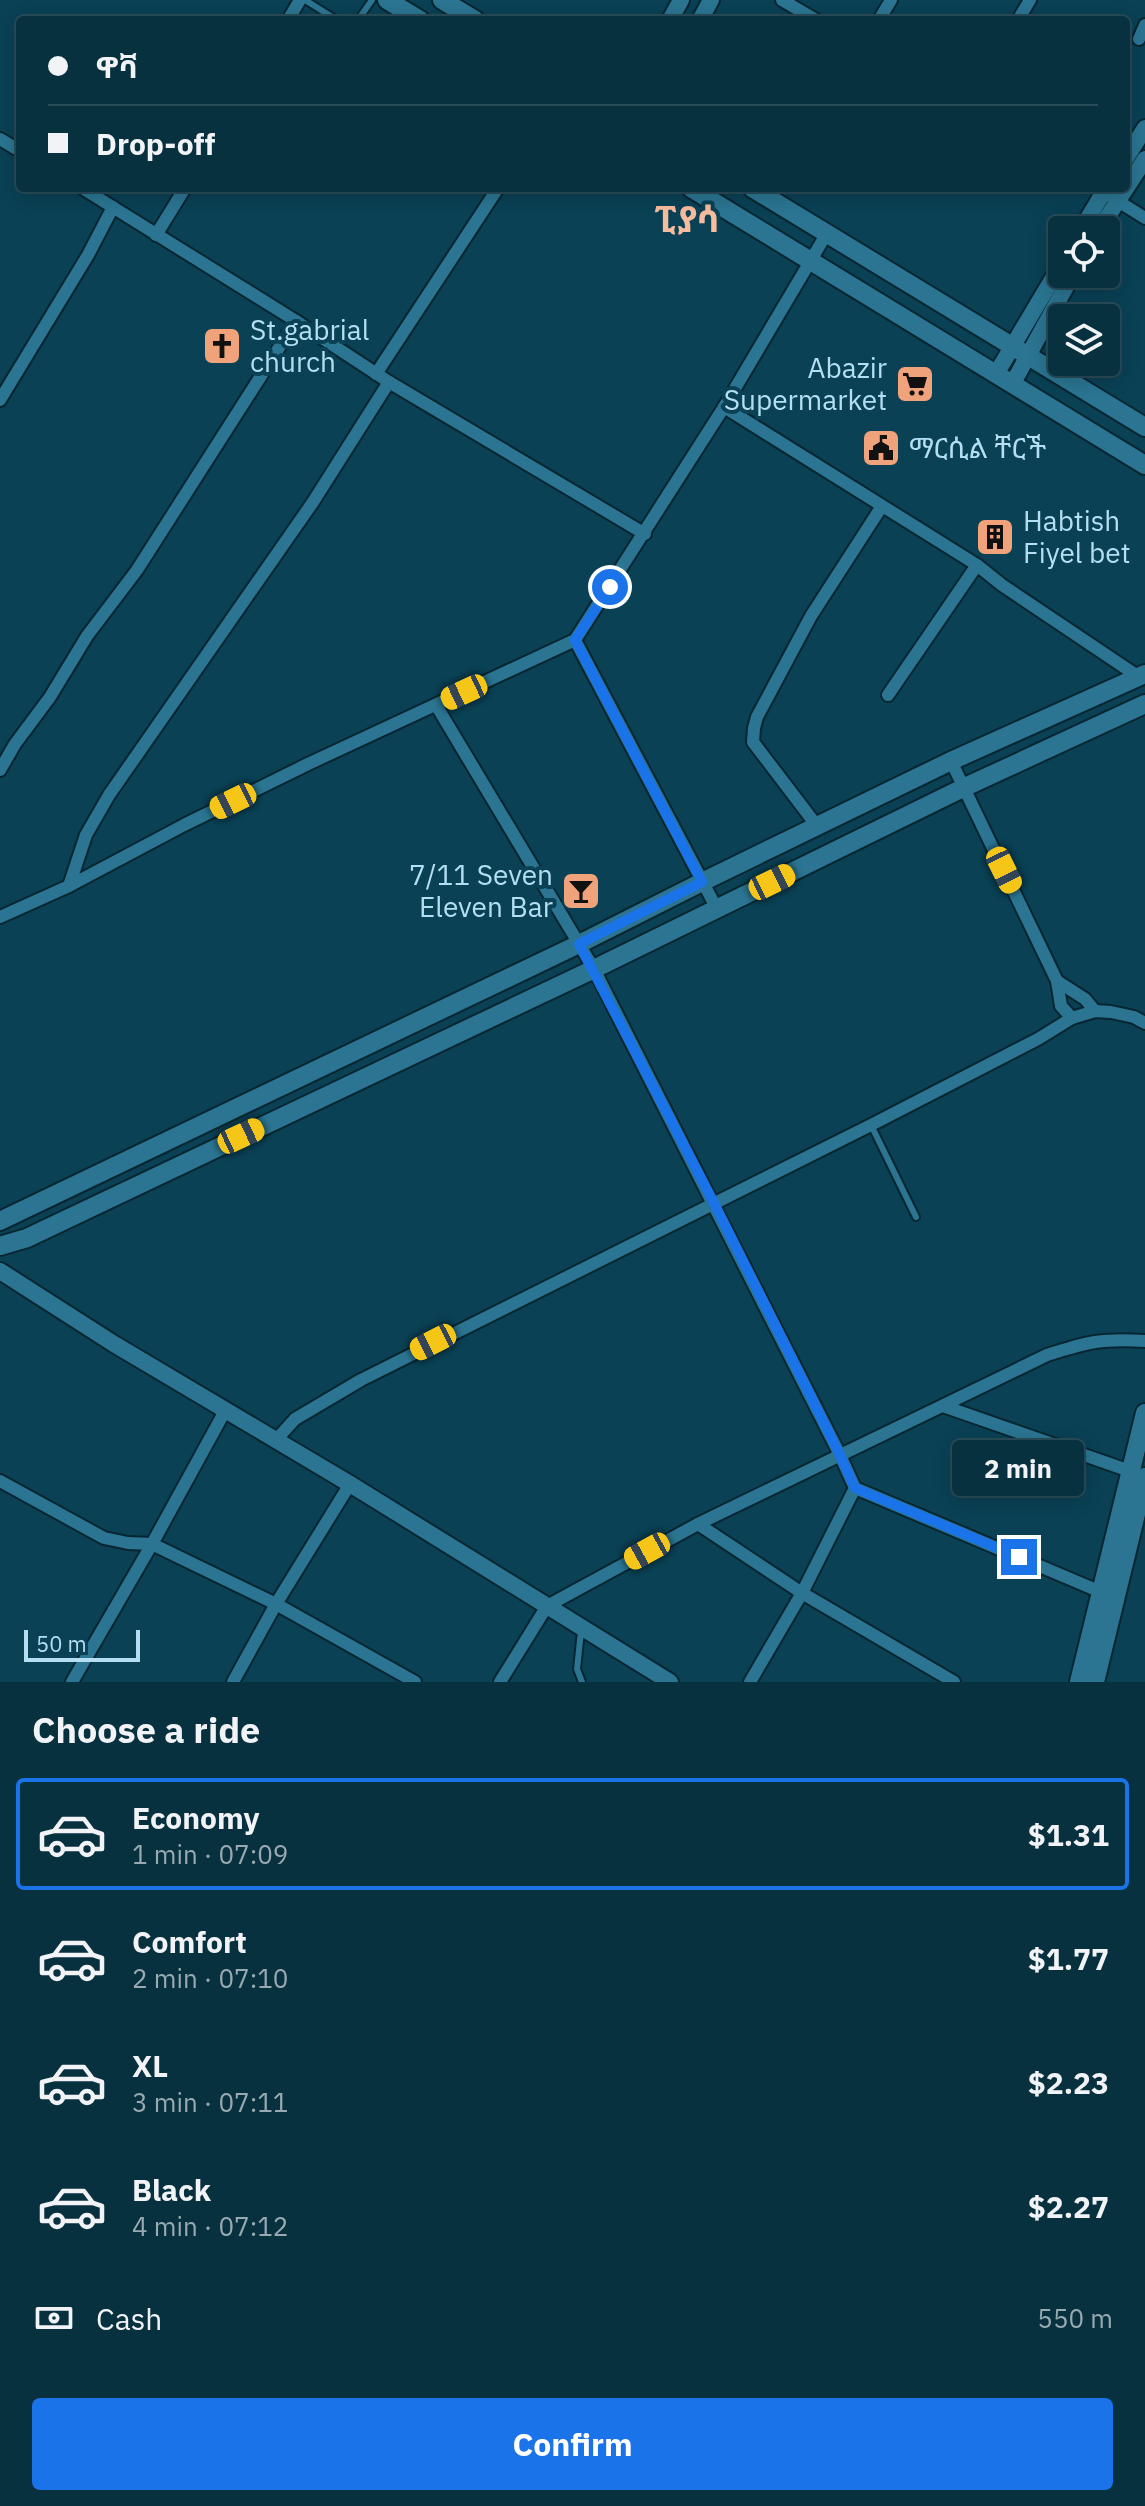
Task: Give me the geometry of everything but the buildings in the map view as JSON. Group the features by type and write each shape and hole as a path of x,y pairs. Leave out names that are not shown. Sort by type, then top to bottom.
{"main road":[{"path":"387,0 413,16"},
{"path":"442,0 468,16"},
{"path":"698,192 1145,465"},
{"path":"759,192 1145,427"},
{"path":"0,1221 579,944 951,761 1142,675"},
{"path":"0,1246 27,1238 594,969 965,787 1145,704"},
{"path":"337,1061 348,1085"},
{"path":"1095,1682 1137,1474 1145,1413"},
{"path":"1079,1682 1101,1592 1137,1474"}],"street":[{"path":"782,0 809,16"},
{"path":"1139,39 1145,25"},
{"path":"1130,152 1145,128"},
{"path":"89,192 389,382 645,534"},
{"path":"156,235 183,192"},
{"path":"376,374 495,192"},
{"path":"1106,192 1145,218"},
{"path":"1090,216 1106,192"},
{"path":"1102,216 1106,192"},
{"path":"0,400 88,255 113,207"},
{"path":"0,917 69,886 308,764 575,640 724,407 827,233"},
{"path":"1005,378 1011,347 1048,286"},
{"path":"1005,378 1028,357 1065,288"},
{"path":"0,770 87,636 137,570 296,321"},
{"path":"69,886 86,835 109,795 313,502 389,382"},
{"path":"724,407 977,565 1002,585 1142,675"},
{"path":"817,826 753,742 754,728 811,616 882,506"},
{"path":"888,695 977,565"},
{"path":"575,640 717,909"},
{"path":"436,705 594,969 855,1488 1101,1592"},
{"path":"951,761 1057,981 1061,1006 1072,1018"},
{"path":"1057,981 1085,999 1095,1011"},
{"path":"276,1440 295,1419 361,1380 871,1125 1038,1039 1072,1018 1095,1011 1111,1012 1145,1023"},
{"path":"0,1271 670,1682"},
{"path":"500,1682 547,1606 698,1524 1047,1355 1082,1343 1109,1339 1145,1341"},
{"path":"943,1406 1137,1474"},
{"path":"72,1682 225,1411"},
{"path":"0,1481 104,1538 152,1544 276,1604 415,1682"},
{"path":"233,1682 276,1604 350,1484"},
{"path":"750,1682 802,1593 855,1488"},
{"path":"698,1524 802,1593 954,1682"}],"lane":[{"path":"302,0 330,16"},
{"path":"871,1125 916,1217"},
{"path":"581,1627 577,1669 582,1682"}],"place":[{"name":"St.gabrial church","path":"222,346"},
{"name":"Abazir Supermarket","path":"915,384"},
{"name":"ማርሲል ቸርች","path":"881,448"},
{"name":"Habtish Fiyel bet","path":"995,537"},
{"name":"7/11 Seven Eleven Bar","path":"581,891"}],"district":[{"name":"ፒያሳ","path":"687,219"}],"route":[{"path":"610,587 575,640 702,882 579,944 714,1203 855,1488 1019,1557"}]}
